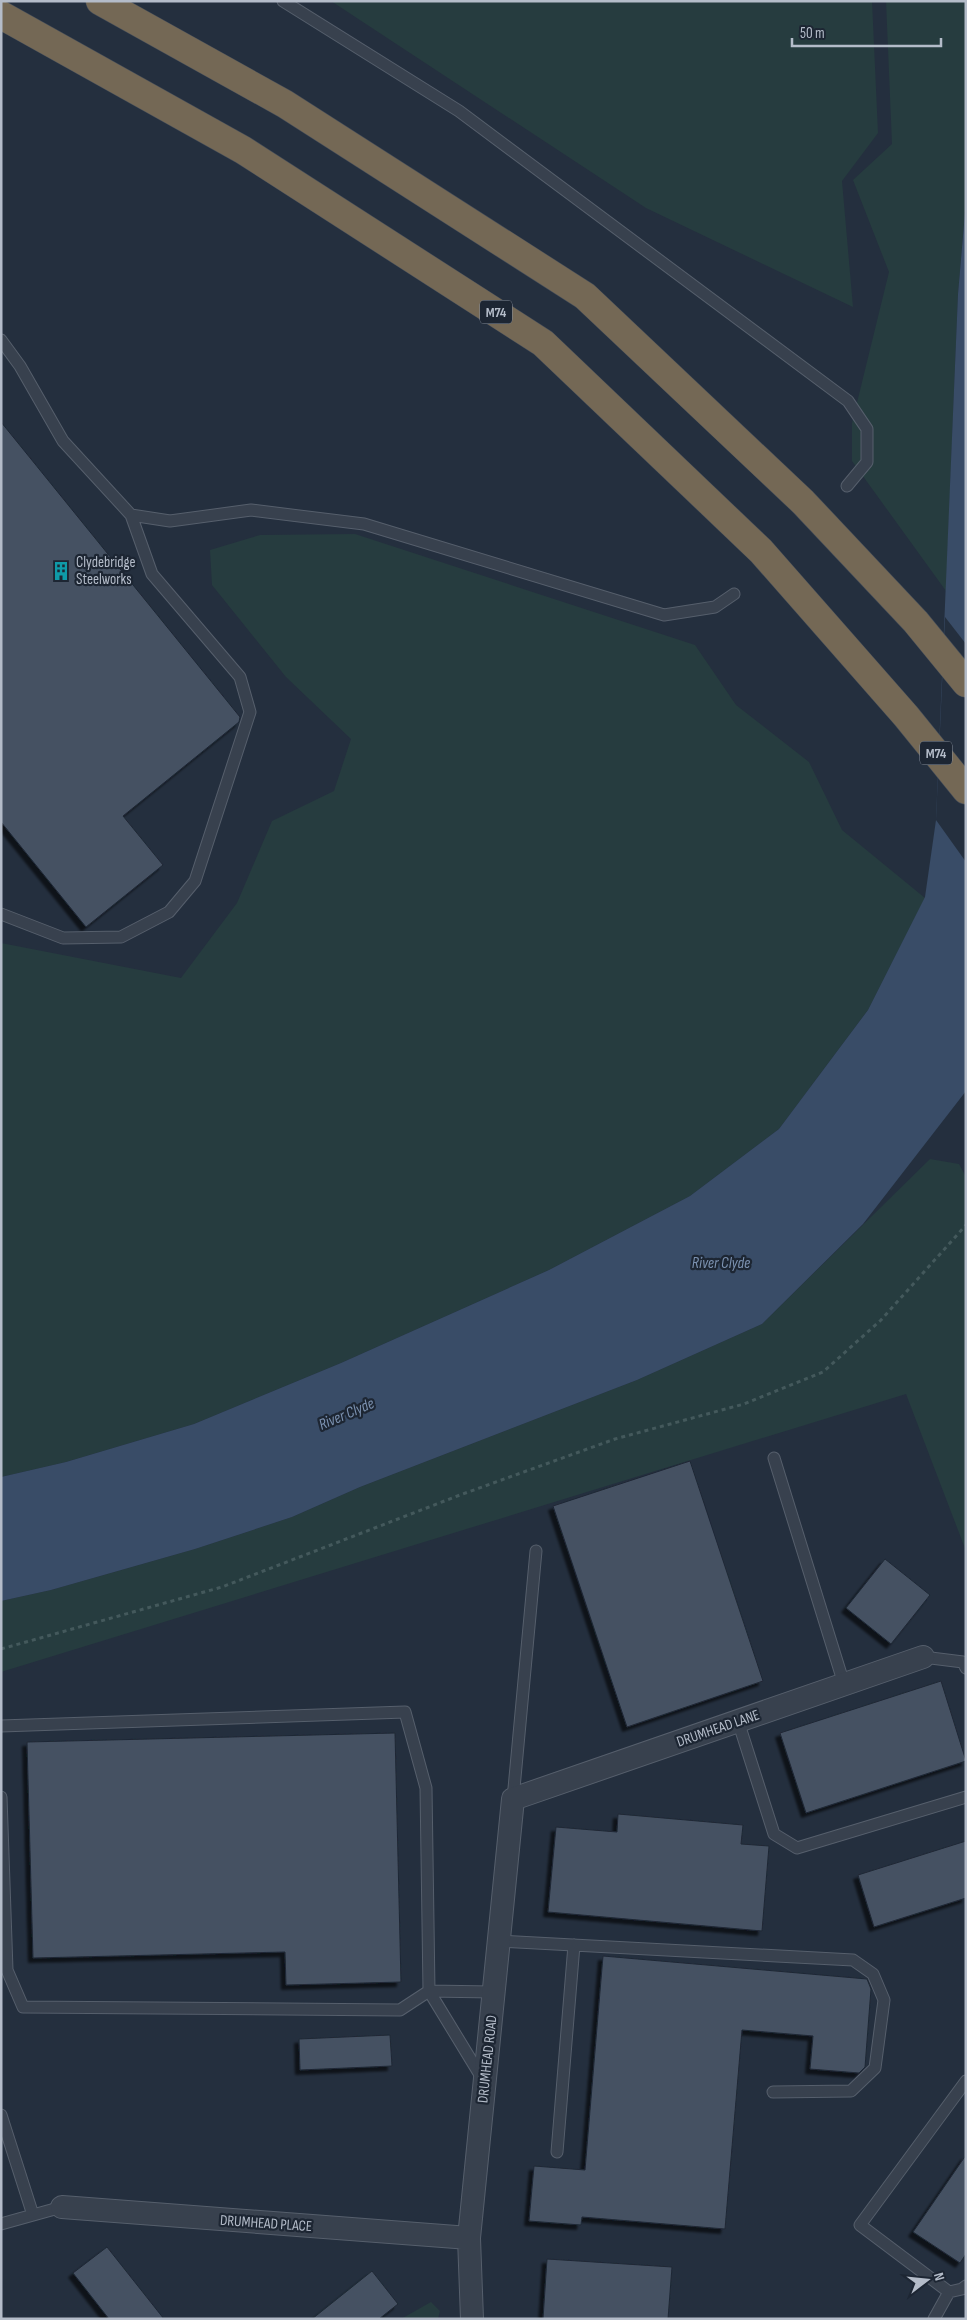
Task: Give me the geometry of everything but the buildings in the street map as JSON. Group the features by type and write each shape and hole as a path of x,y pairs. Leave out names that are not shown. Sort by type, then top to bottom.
{"highway":[{"path":"100,1 285,104 585,296 803,502 916,622 966,683"},
{"name":"M74","path":"1,15 243,150 544,343 761,550 906,716 966,790"}],"street":[{"name":"DRUMHEAD LANE","path":"512,1799 923,1657"},
{"name":"DRUMHEAD ROAD","path":"472,2319 469,2238 512,1799"},
{"name":"DRUMHEAD PLACE","path":"62,2206 469,2238"}],"lane":[{"path":"283,1 459,111 848,401 867,429 867,462 847,486"},
{"path":"1,340 20,366 63,441 131,515 152,574 240,677 250,712 196,881 169,912 121,937 63,938 1,914"},
{"path":"131,515 170,521 251,510 364,524 664,615 714,607 734,594"},
{"path":"774,1458 844,1684"},
{"path":"512,1799 536,1552"},
{"path":"923,1657 963,1662 966,1668"},
{"path":"1,1726 405,1712 426,1788 429,1992 484,2082"},
{"path":"738,1721 774,1834 797,1848 966,1797"},
{"path":"1,1797 7,1970 23,2007 400,2010 429,1992 493,1992"},
{"path":"498,1941 853,1960 873,1974 884,2000 875,2068 850,2091 773,2092"},
{"path":"557,2152 574,1945"},
{"path":"949,2292 860,2225 966,2081"},
{"path":"1,2115 33,2215"},
{"path":"1,2224 62,2206"},
{"path":"934,2319 949,2292 966,2286"}],"path":[{"path":"1,1649 222,1586 460,1495 569,1456 615,1440 744,1404 823,1372 881,1320 966,1225"}],"green space":[{"path":"331,1 872,1 878,133 842,181 853,307 646,208"},
{"path":"886,1 966,1 966,201 958,294 946,591 852,461 852,423 889,272 853,180 892,144"},
{"path":"355,534 695,645 736,705 809,762 842,830 925,898 868,1010 779,1129 690,1196 549,1270 341,1363 194,1424 66,1462 1,1477 1,943 181,978 237,903 272,821 334,791 351,739 286,677 212,585 210,550 260,535"},
{"path":"930,1159 959,1164 966,1177 966,1551 906,1394 1,1672 1,1601 51,1590 195,1549 292,1517 360,1487 637,1380 762,1324"},
{"path":"431,2302 440,2311 438,2319 401,2319"}],"water":[{"name":"River Clyde","path":"966,201 966,1091 863,1224 762,1324 637,1380 360,1487 292,1517 195,1549 51,1590 1,1601 1,1477 66,1462 194,1424 341,1363 549,1270 690,1196 779,1129 868,1010 925,897 936,820 958,294"}],"pier":[{"path":"945,617 966,644 966,862 936,820"}],"place":[{"name":"Clydebridge Steelworks","path":"61,571"}]}
